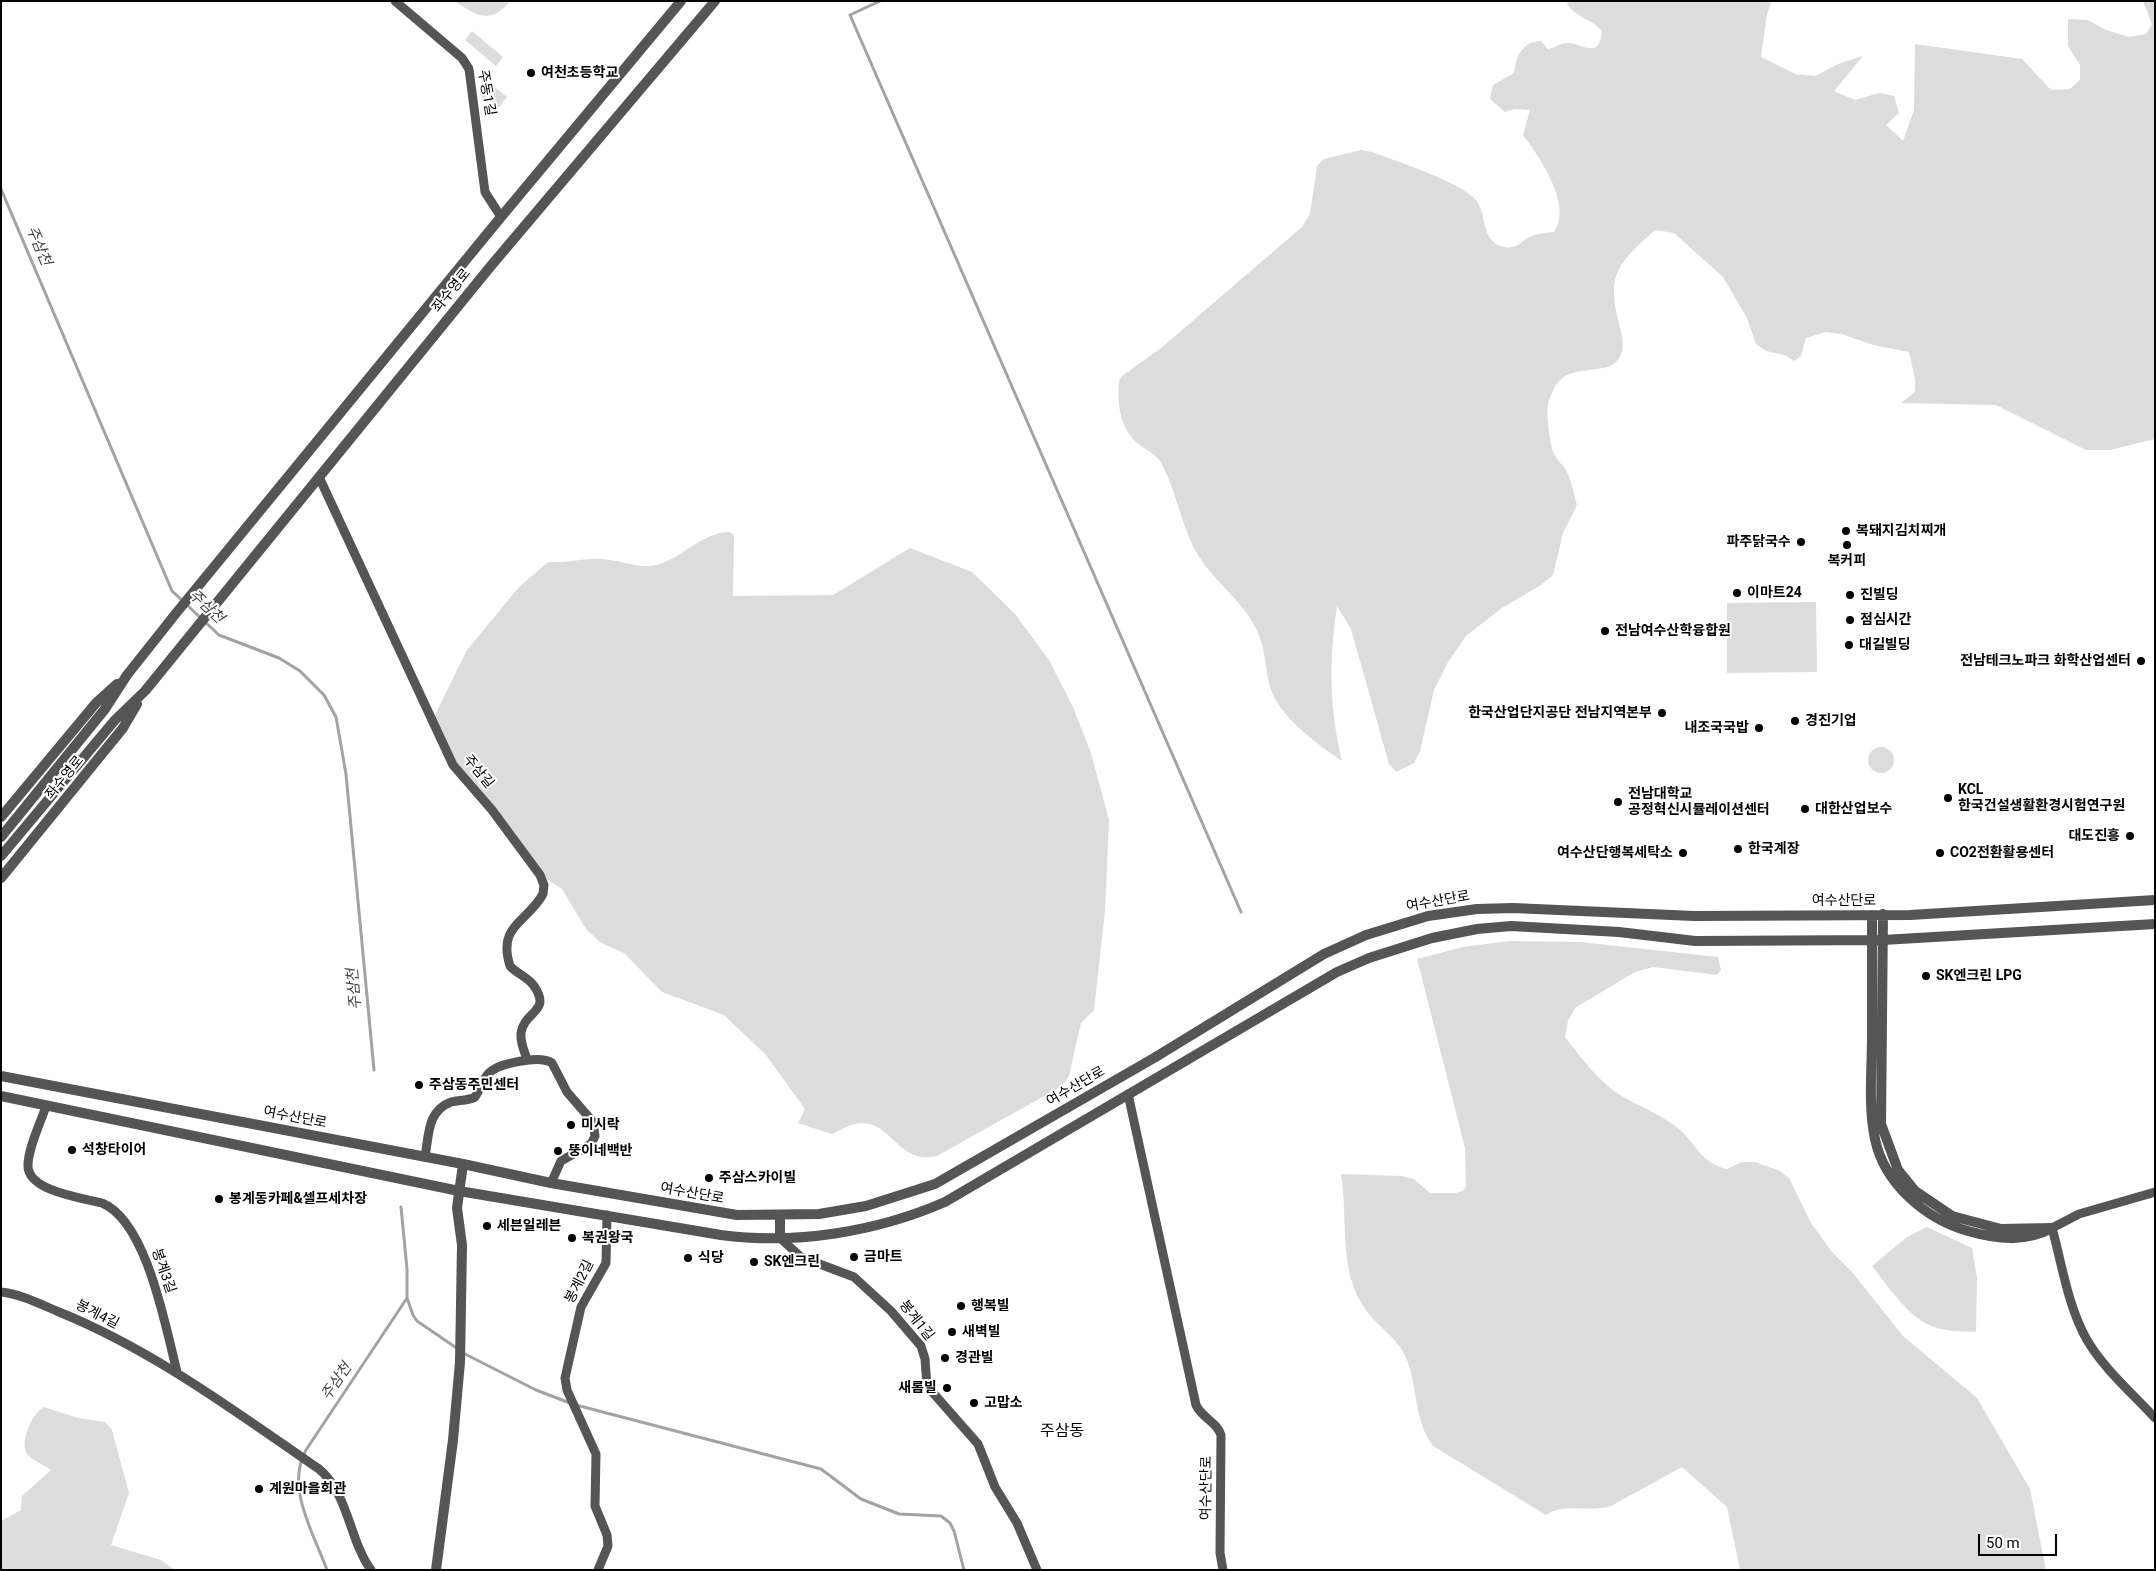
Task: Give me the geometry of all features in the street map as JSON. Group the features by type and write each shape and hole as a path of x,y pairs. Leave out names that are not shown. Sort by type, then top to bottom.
{"street":[{"name":"주동1길","path":"395,1 462,58 469,69 485,192 500,217"},
{"name":"좌수영로","path":"1,837 105,709 127,675 177,612 500,217 681,1"},
{"name":"좌수영로","path":"1,856 115,720 145,691 490,267 715,1"},
{"name":"주삼길","path":"319,477 453,765 492,810 542,880 544,889 541,898 510,930 507,943 510,966 532,983 541,1001 540,1006 526,1022 521,1033 527,1059"},
{"name":"좌수영로","path":"1,817 96,703 127,675"},
{"name":"좌수영로","path":"1,878 122,728 145,691"},
{"name":"여수산단로","path":"1,1076 463,1164 551,1183 737,1215 780,1216 820,1214 853,1209 935,1184 1154,1058 1316,958 1366,935 1420,918 1477,909 1513,908 1694,916 1872,915 2155,900"},
{"path":"1884,914 1881,1124 1898,1170 1915,1191 1952,1216 2001,1229 2052,1228"},
{"path":"1872,915 1871,1096 1875,1140 1890,1174 1908,1198 1961,1229 1991,1237 2020,1238 2037,1236 2072,1216 2155,1192"},
{"path":"1,1096 459,1191 720,1235 780,1238 816,1235 863,1227 932,1207 1337,972 1369,958 1432,938 1477,929 1511,926 1619,932 1695,941 1883,940 2155,924"},
{"path":"425,1157 432,1118 437,1110 453,1102 472,1099 477,1095 489,1073 527,1059 548,1060 552,1063 567,1092 594,1125 595,1136 593,1142 561,1161 551,1183"},
{"name":"여수산단로","path":"1128,1094 1196,1405 1202,1416 1218,1428 1221,1435 1220,1552 1223,1570"},
{"name":"봉계3길","path":"46,1106 29,1158 30,1174 41,1186 102,1203 111,1207 121,1216 148,1267 177,1372"},
{"path":"436,1570 453,1440 460,1362 462,1245 457,1208 463,1164"},
{"name":"봉계2길","path":"598,1570 607,1552 608,1540 595,1506 596,1454 567,1390 565,1378 579,1314 593,1284 606,1263 607,1215"},
{"path":"780,1216 780,1238"},
{"path":"2052,1228 2077,1318 2087,1340 2099,1359 2155,1418"},
{"name":"봉계1길","path":"780,1238 801,1257 854,1277 891,1311 921,1346 925,1359 927,1386 978,1444 995,1487 1017,1523 1037,1570"},
{"name":"봉계4길","path":"1,1292 16,1295 79,1320 177,1372"},
{"path":"177,1372 293,1453 312,1464 328,1477 336,1488 359,1550 371,1570"}],"shaded area":[{"path":"455,1 510,1 503,9 496,13 490,16 483,16 470,11"},
{"path":"1568,1 1772,1 1767,14 1761,57 1795,74 1815,76 1838,64 1863,56 1834,91 1855,100 1879,93 1894,96 1899,113 1886,125 1903,141 1914,110 1915,44 2022,59 2051,90 2070,89 2080,80 2080,65 2068,46 2068,19 2088,20 2106,30 2129,37 2146,34 2152,24 2143,1 2155,1 2155,439 2110,450 2086,450 1996,405 1901,403 1915,392 1915,379 1909,352 1873,345 1842,334 1826,332 1806,338 1801,356 1794,361 1785,355 1766,351 1756,344 1747,318 1723,277 1674,233 1655,230 1625,259 1615,279 1615,304 1623,346 1621,354 1616,362 1609,366 1578,371 1568,375 1560,381 1553,391 1549,402 1548,423 1553,450 1555,457 1565,468 1569,476 1577,505 1563,533 1553,575 1541,585 1502,608 1466,636 1448,662 1434,690 1420,751 1414,763 1396,772 1389,764 1351,629 1337,606 1332,684 1335,722 1342,761 1298,727 1277,702 1270,686 1261,641 1252,622 1238,602 1213,575 1198,555 1159,460 1134,440 1124,425 1121,417 1119,381 1122,376 1161,348 1302,227 1310,214 1317,166 1324,159 1361,150 1372,152 1443,179 1468,193 1476,200 1480,206 1488,234 1496,244 1504,247 1513,247 1531,236 1554,232 1559,221 1560,209 1557,196 1538,156 1523,135 1530,110 1514,109 1505,112 1490,99 1493,85 1514,73 1518,56 1529,44 1541,41 1548,49 1567,43 1589,48 1598,46 1602,31 1574,12 1567,4"},
{"path":"472,31 503,57 496,66 465,40"},
{"path":"491,84 507,97 497,110 481,98"},
{"path":"729,532 733,534 734,538 733,596 833,595 910,548 972,572 1015,614 1049,660 1073,707 1091,753 1109,820 1105,911 1094,1010 1081,1023 1069,1076 1062,1086 937,1156 924,1157 913,1155 904,1150 881,1129 872,1125 854,1124 832,1134 798,1123 805,1109 766,1055 724,1015 662,992 624,953 601,943 586,929 562,889 540,875 453,765 431,723 467,650 519,587 548,562 602,559 641,566 654,566 677,556 710,536"},
{"path":"1816,602 1817,672 1727,673 1727,603"},
{"path":"1881,747 1890,751 1894,760 1890,769 1881,773 1872,769 1868,760 1872,751"},
{"path":"1509,941 1580,942 1718,957 1721,970 1717,975 1653,967 1635,972 1575,1008 1568,1021 1565,1037 1609,1087 1678,1128 1705,1158 1711,1162 1727,1169 1742,1162 1755,1162 1780,1171 1789,1178 1811,1223 1832,1252 1852,1272 1903,1336 1977,1398 2030,1489 2046,1570 1740,1570 1727,1507 1682,1467 1611,1506 1595,1509 1561,1509 1546,1515 1433,1446 1422,1426 1410,1371 1403,1352 1398,1344 1371,1317 1353,1286 1345,1239 1341,1174 1401,1176 1414,1179 1430,1193 1456,1193 1464,1190 1466,1186 1465,1148 1417,959 1463,947"},
{"path":"1927,1227 1972,1248 1977,1278 1976,1332 1941,1329 1921,1321 1905,1307 1872,1266 1907,1237"},
{"path":"44,1407 78,1418 105,1422 112,1430 129,1493 111,1545 161,1560 175,1570 1,1570 1,1521 21,1510 22,1496 51,1470 33,1459 25,1450 26,1437 31,1422 39,1410"}],"waterway":[{"path":"880,1 850,15 1241,912"},
{"name":"주삼천","path":"1,189 172,591 219,635 279,658 300,671 324,695 336,717 346,774 374,1070"},
{"name":"주삼천","path":"327,1570 309,1526 300,1495 300,1464 306,1450 407,1298 407,1269 401,1207"},
{"path":"407,1298 417,1321 458,1349"},
{"path":"463,1353 536,1390 570,1403"},
{"path":"576,1405 821,1469 861,1499 899,1514 941,1516 950,1523 954,1531 964,1570"}],"place":[{"name":"여천초등학교","path":"531,73"},
{"name":"복돼지김치찌개","path":"1846,531"},
{"name":"파주닭국수","path":"1801,542"},
{"name":"복커피","path":"1847,545"},
{"name":"이마트24","path":"1737,593"},
{"name":"진빌딩","path":"1850,595"},
{"name":"점심시간","path":"1850,620"},
{"name":"전남여수산학융합원","path":"1605,631"},
{"name":"대길빌딩","path":"1849,645"},
{"name":"전남테크노파크 화학산업센터","path":"2141,661"},
{"name":"한국산업단지공단 전남지역본부","path":"1662,713"},
{"name":"경진기업","path":"1795,721"},
{"name":"내조국국밥","path":"1759,728"},
{"name":"KCL 한국건설생활환경시험연구원","path":"1948,798"},
{"name":"전남대학교 공정혁신시뮬레이션센터","path":"1618,802"},
{"name":"대한산업보수","path":"1805,809"},
{"name":"대도진흥","path":"2130,836"},
{"name":"한국계장","path":"1738,849"},
{"name":"여수산단행복세탁소","path":"1683,853"},
{"name":"CO2전환활용센터","path":"1940,853"},
{"name":"SK엔크린 LPG","path":"1926,976"},
{"name":"주삼동주민센터","path":"419,1085"},
{"name":"미시락","path":"571,1125"},
{"name":"석창타이어","path":"72,1150"},
{"name":"뚱이네백반","path":"558,1151"},
{"name":"주삼스카이빌","path":"709,1178"},
{"name":"봉계동카페&셀프세차장","path":"219,1199"},
{"name":"세븐일레븐","path":"487,1226"},
{"name":"복권왕국","path":"572,1238"},
{"name":"금마트","path":"854,1257"},
{"name":"식당","path":"688,1258"},
{"name":"SK엔크린","path":"754,1262"},
{"name":"행복빌","path":"961,1306"},
{"name":"새벽빌","path":"952,1332"},
{"name":"경관빌","path":"945,1358"},
{"name":"새롬빌","path":"947,1388"},
{"name":"고맙소","path":"974,1403"},
{"name":"계원마을회관","path":"259,1489"}],"district":[{"name":"주삼동","path":"1062,1432"}]}
